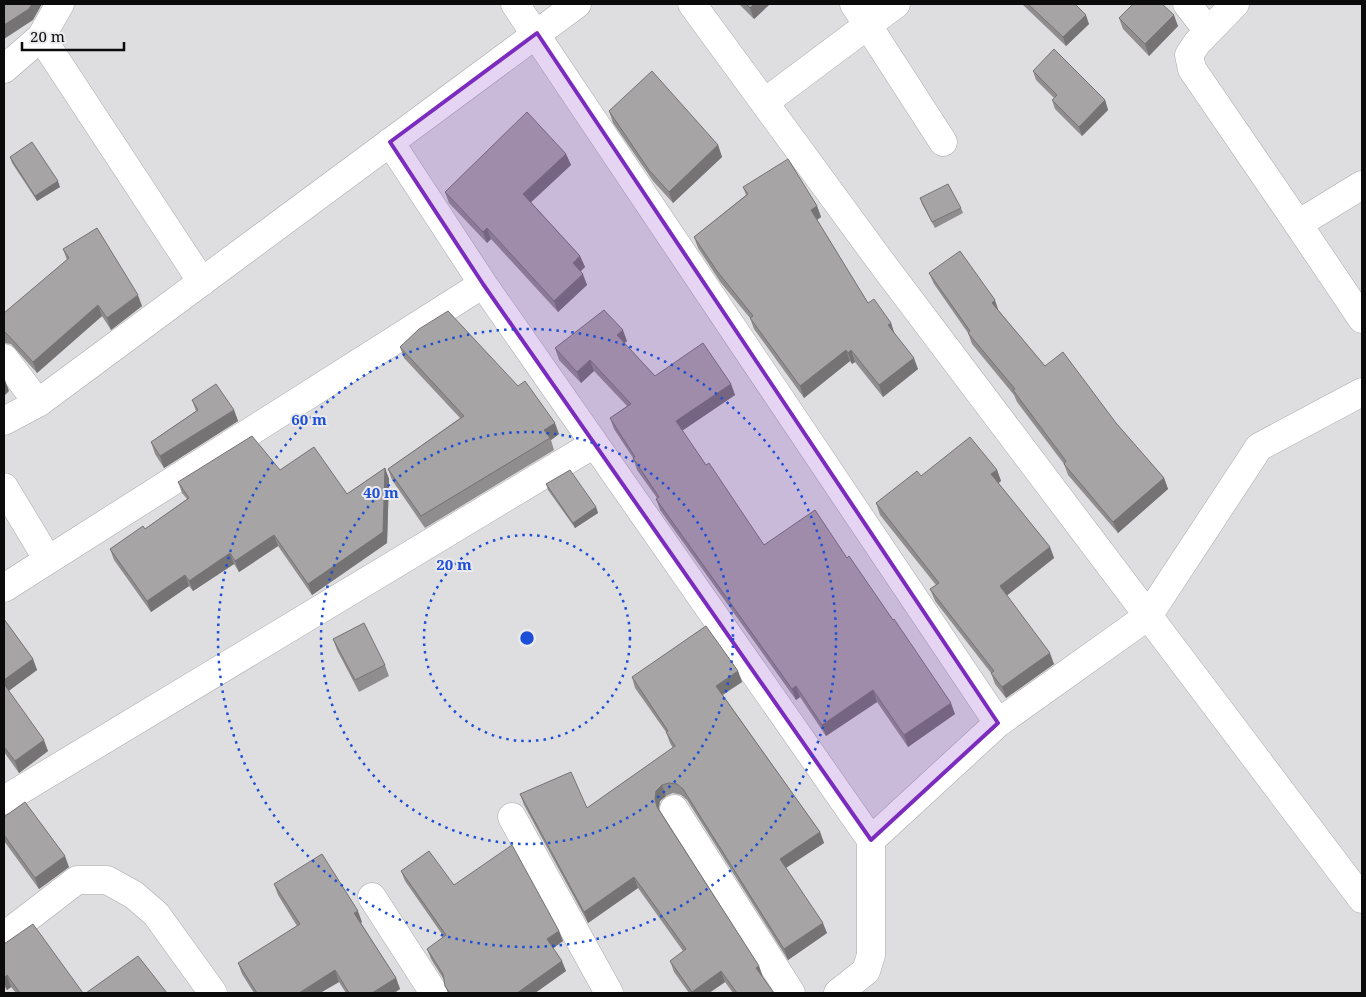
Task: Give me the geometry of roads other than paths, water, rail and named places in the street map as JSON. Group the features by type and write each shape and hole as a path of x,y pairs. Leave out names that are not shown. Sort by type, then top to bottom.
{"street":[{"path":"4,69 41,38 60,4"},
{"path":"515,4 537,33 998,724"},
{"path":"4,421 38,403 577,4"},
{"path":"692,4 887,270 1362,899"},
{"path":"764,102 861,14 896,4"},
{"path":"1187,4 1208,31"},
{"path":"1235,4 1196,43 1190,55 1192,69 1362,319"},
{"path":"861,14 943,142"},
{"path":"41,38 202,282"},
{"path":"390,142 483,284 871,840 871,955 866,971 838,993"},
{"path":"1298,224 1362,185"},
{"path":"4,588 483,284"},
{"path":"4,358 38,403"},
{"path":"871,840 998,724 1148,616 1259,447 1362,392"},
{"path":"4,800 594,444"},
{"path":"4,487 48,560"},
{"path":"674,809 791,993"},
{"path":"512,817 609,993"},
{"path":"4,936 77,880 107,880 134,895 156,914 213,993"},
{"path":"372,897 434,993"}]}
